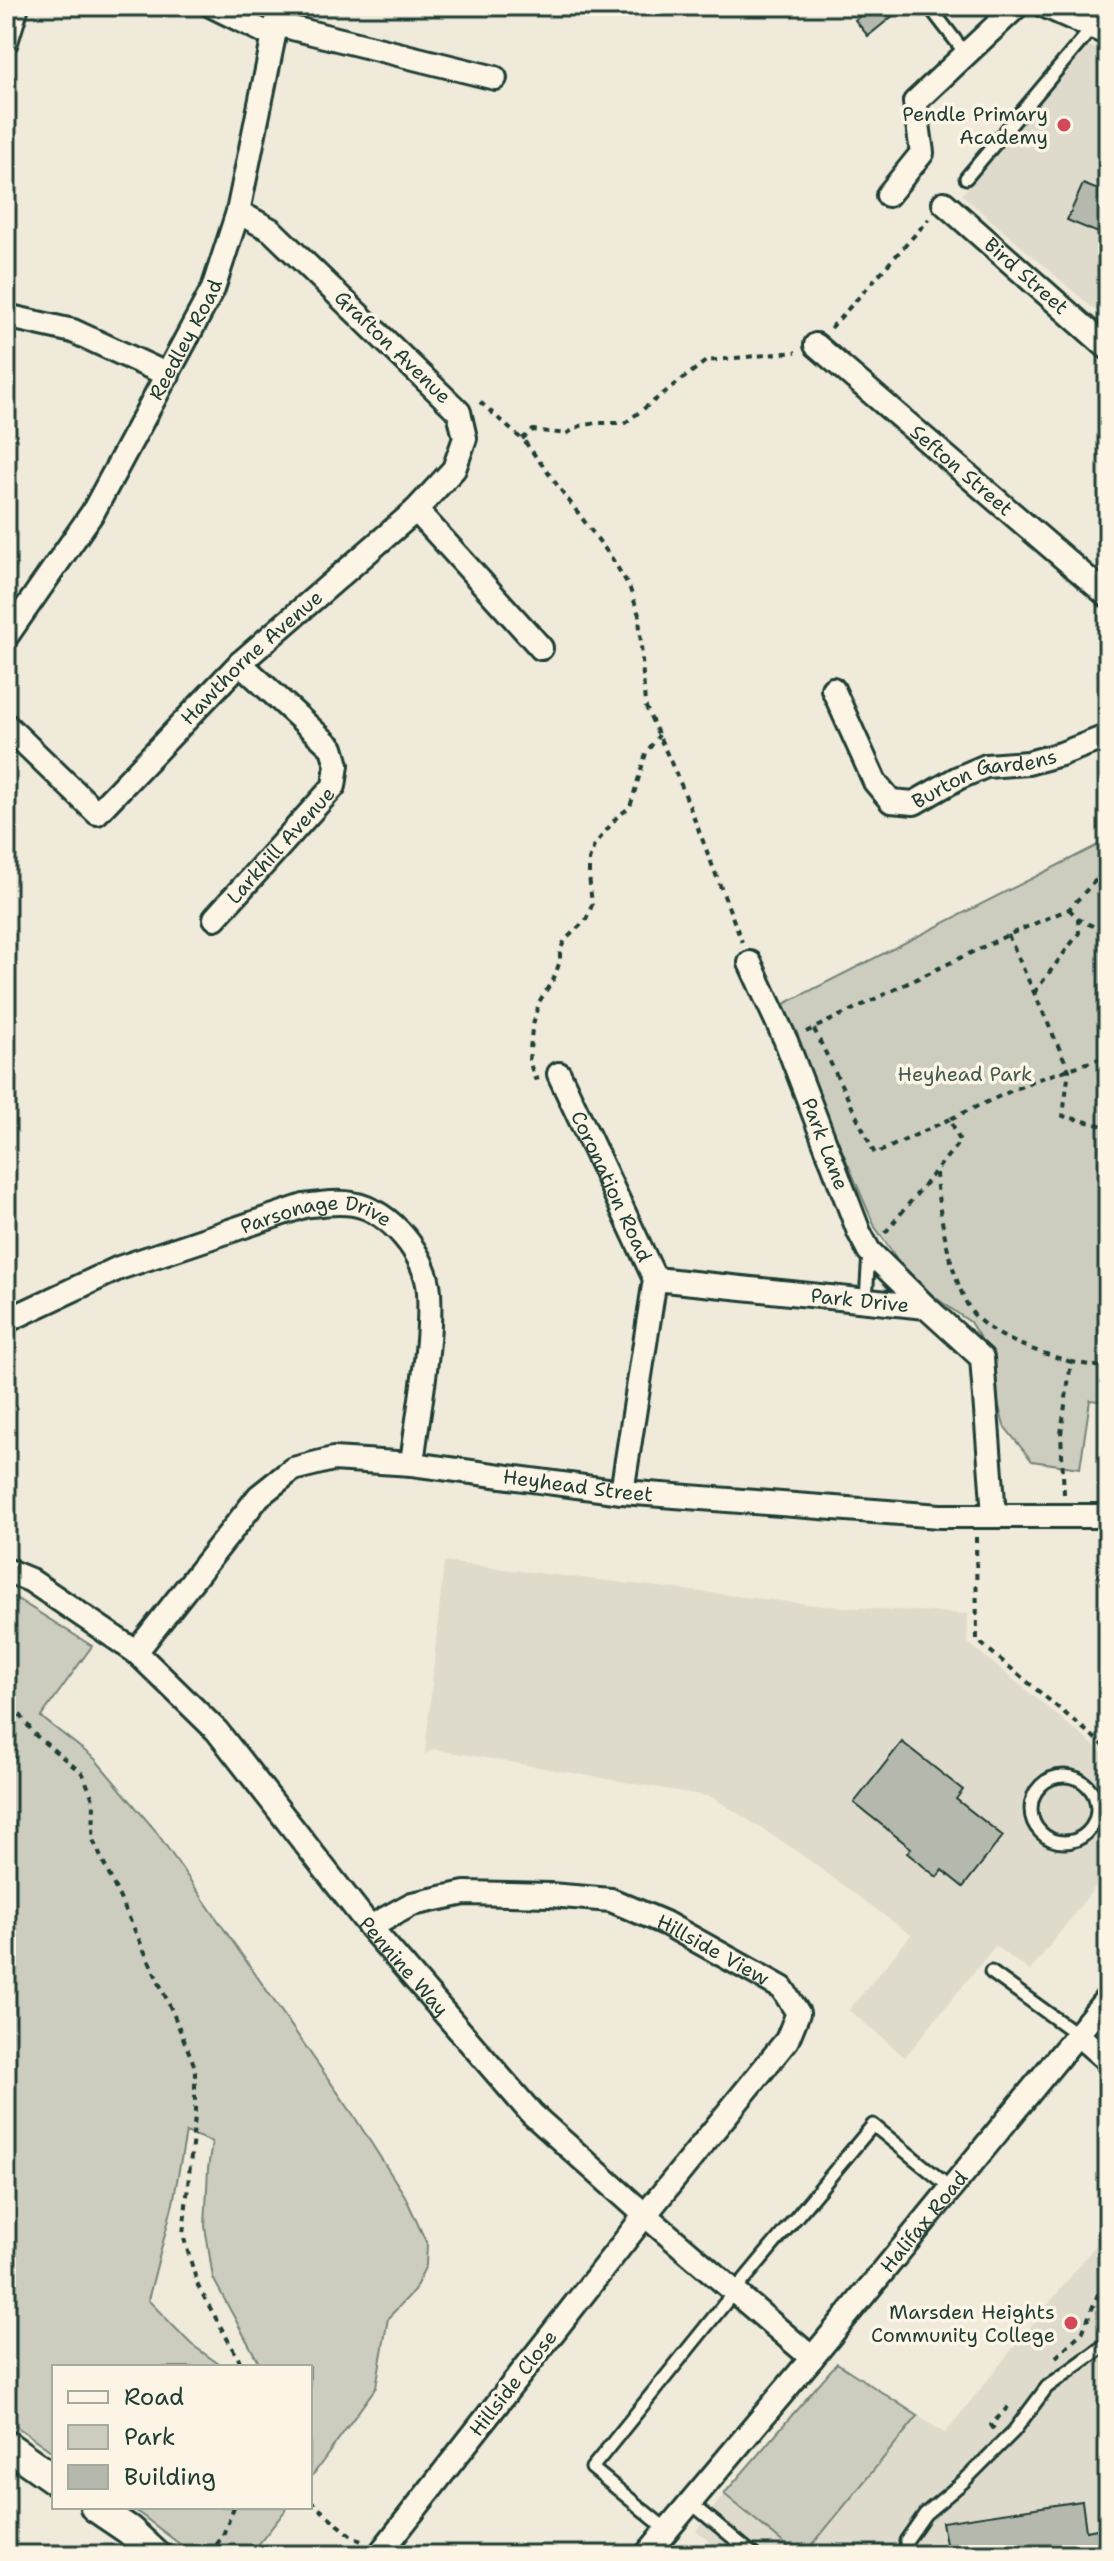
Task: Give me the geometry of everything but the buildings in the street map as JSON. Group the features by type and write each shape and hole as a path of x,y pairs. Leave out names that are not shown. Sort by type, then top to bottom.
{"street":[{"path":"6,42 17,6"},
{"path":"212,6 495,78"},
{"path":"888,195 922,153 915,102 1017,6"},
{"path":"1045,6 1100,30"},
{"name":"Reedley Road","path":"6,637 93,512 213,289 238,212 276,22"},
{"name":"Bird Street","path":"944,203 1108,348"},
{"name":"Grafton Avenue","path":"238,212 271,230 459,412 465,438 454,469 416,510"},
{"path":"6,316 73,331 168,375"},
{"name":"Sefton Street","path":"816,345 1108,596"},
{"path":"416,510 541,648"},
{"name":"Hawthorne Avenue","path":"6,725 97,813 240,663 416,510"},
{"name":"Larkhill Avenue","path":"215,918 334,786 337,765 332,748 240,663"},
{"name":"Burton Gardens","path":"833,689 875,782 891,801 914,803 986,766 1028,763 1108,736"},
{"name":"Park Lane","path":"750,963 786,1041 859,1232 869,1251 926,1307"},
{"name":"Coronation Road","path":"559,1074 655,1279 622,1492"},
{"name":"Parsonage Drive","path":"6,1321 119,1268 304,1206 355,1204 393,1224 417,1255 429,1290 426,1349 412,1464"},
{"name":"Park Drive","path":"655,1279 926,1307 982,1358 985,1516"},
{"name":"Heyhead Street","path":"136,1652 259,1496 293,1469 333,1459 412,1464 622,1492 940,1516 1108,1516"},
{"name":"Pennine Way","path":"6,1570 30,1580 136,1652 217,1731 370,1927 532,2114 812,2358"},
{"name":"Hillside View","path":"370,1927 412,1904 465,1893 611,1900 665,1923 782,1988 798,2013 787,2040 645,2215"},
{"name":"Halifax Road","path":"646,2555 1108,1997"},
{"path":"1078,2035 1108,2061"},
{"name":"Hillside Close","path":"382,2551 645,2215"},
{"path":"6,2445 52,2478"},
{"path":"98,2509 129,2530 156,2555"}],"lane":[{"path":"929,6 965,53"},
{"path":"966,178 1100,30"},
{"path":"866,1300 869,1251"},
{"path":"1091,1787 1099,1805 1095,1824 1082,1838 1063,1843 1045,1837 1033,1822 1030,1803 1039,1786 1056,1776 1075,1776 1091,1787 1108,1801"},
{"path":"991,1972 1078,2035"},
{"path":"666,2529 592,2468 873,2125 952,2189"},
{"path":"907,2555 906,2541 925,2514 963,2482 1014,2431 1047,2387 1108,2343"},
{"path":"691,2503 754,2555"}],"path":[{"path":"522,439 533,430 566,434 580,426 596,423 625,423 706,361 811,351 944,203"},
{"path":"459,412 476,399 522,439 611,557 629,586 639,615 645,705 682,787 750,963"},
{"path":"559,1074 535,1079 529,1060 539,1002 554,978 565,940 586,920 592,905 589,875 594,846 609,826 630,807 646,753 659,735"},
{"path":"786,1041 1069,909 1108,867"},
{"path":"1069,909 1078,919 1108,932"},
{"path":"1034,993 1079,933 1078,919"},
{"path":"1008,935 1069,1070 1063,1116 1108,1127"},
{"path":"814,1028 875,1154 1033,1081 1108,1056"},
{"path":"869,1251 960,1141 950,1119"},
{"path":"936,1173 937,1203 946,1245 974,1316 1031,1349 1071,1362 1108,1368"},
{"path":"1063,1516 1065,1485 1061,1434 1071,1362"},
{"path":"985,1516 977,1640 1108,1749"},
{"path":"6,1695 34,1734 83,1774 94,1802 93,1840 195,2067 195,2116 183,2235 198,2286 242,2365"},
{"path":"312,2503 353,2537 382,2551"},
{"path":"210,2555 223,2535 233,2509"}],"shaded area":[{"name":"Pendle Primary Academy","path":"1084,44 1108,54 1108,321 962,195"},
{"path":"444,1562 823,1606 968,1614 967,1642 1108,1757 1108,1870 1030,1971 995,1946 905,2057 849,2010 911,1935 791,1847 712,1797 433,1749 425,1754"},
{"name":"Marsden Heights Community College","path":"1108,2230 1108,2555 804,2555 918,2416 945,2433"},
{"path":"724,2494 798,2555 727,2555 696,2531"}],"green space":[{"name":"Heyhead Park","path":"1108,840 1108,1402 1090,1400 1080,1468 1032,1461 1004,1426 983,1343 970,1322 926,1291 897,1259 875,1227 780,1006"},
{"path":"6,1594 92,1646 41,1717 95,1759 155,1830 352,2113 405,2196 427,2244 426,2265 414,2291 388,2318 376,2387 312,2476 312,2365 260,2365 213,2278 205,2226 212,2142 186,2132 173,2203 148,2300 191,2344 220,2365 52,2365 52,2452 6,2419"},
{"path":"837,2363 918,2416 804,2555 798,2555 724,2494"},
{"path":"134,2509 286,2509 250,2555 194,2555"}],"place":[{"name":"Pendle Primary Academy","path":"1064,125"},
{"name":"Marsden Heights Community College","path":"1071,2323"}]}
